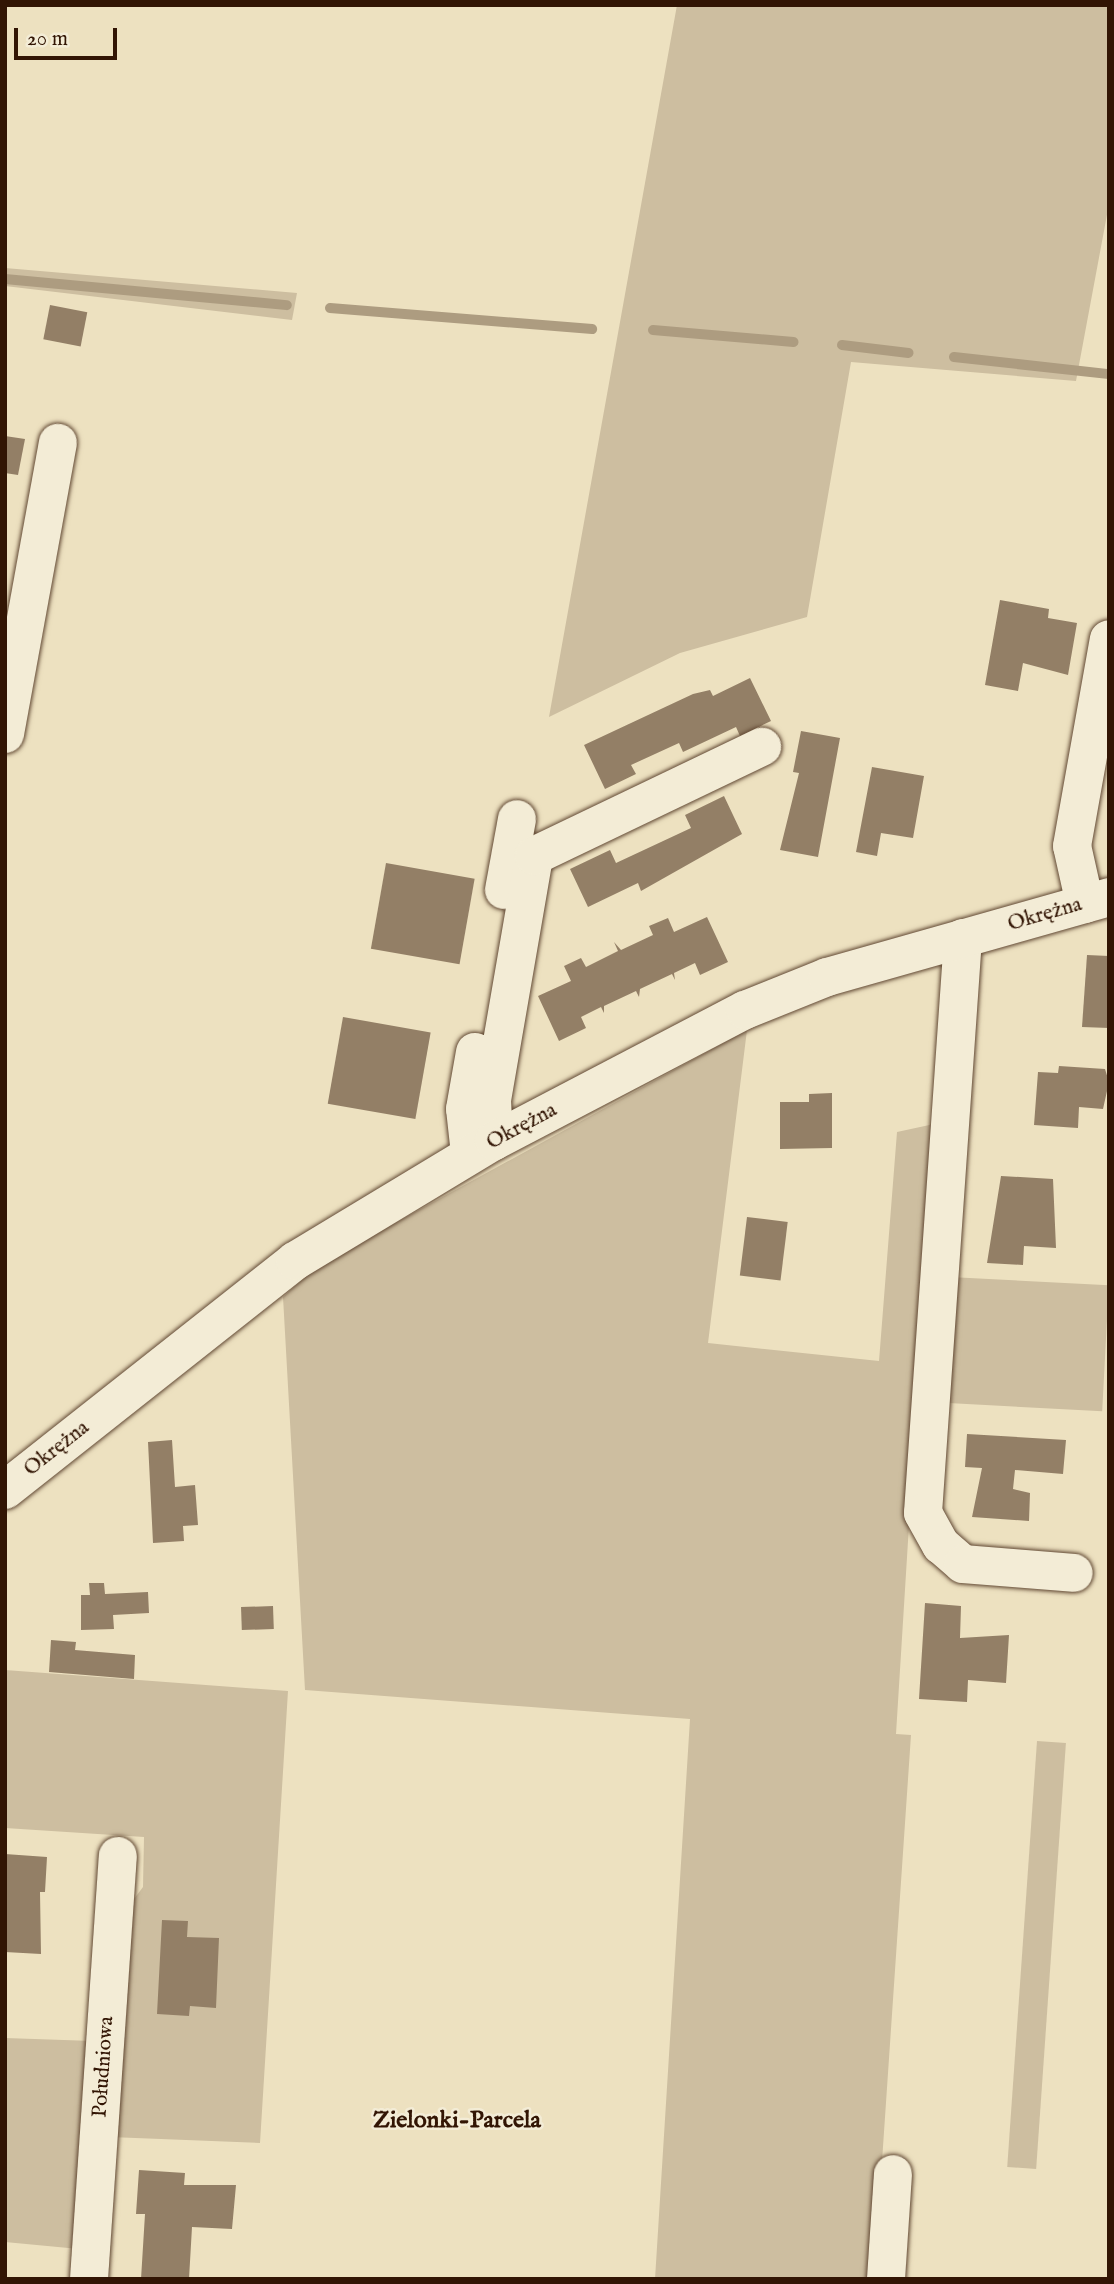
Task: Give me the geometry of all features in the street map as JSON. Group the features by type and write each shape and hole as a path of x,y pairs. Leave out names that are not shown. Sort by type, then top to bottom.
{"street":[{"path":"5,734 58,443"},
{"path":"1097,900 1072,846 1109,639"},
{"path":"482,1147 534,856 762,747"},
{"path":"482,1147 465,1109 517,819"},
{"name":"Okrężna","path":"5,1490 295,1261 482,1147 745,1010 827,976 1097,900"},
{"path":"963,938 923,1513 941,1545 963,1564 1074,1573"},
{"name":"Południowa","path":"89,2279 118,1856"},
{"path":"886,2279 893,2174"}],"shaded area":[{"path":"677,5 1109,5 1109,204 1076,381 851,362 807,617 680,653 549,717"},
{"path":"5,268 297,293 292,320 5,286"},
{"path":"747,1030 708,1343 879,1361 897,1132 934,1124 896,1734 911,1735 874,2279 655,2279 690,1719 305,1690 283,1297 317,1266"},
{"path":"950,1277 1109,1285 1102,1411 943,1403"},
{"path":"5,1670 288,1691 260,2143 110,2137 125,1911 143,1887 144,1837 5,1828"},
{"path":"1037,1741 1066,1743 1036,2169 1007,2167"},
{"path":"5,2038 93,2041 79,2249 5,2242"}],"building":[{"path":"50,305 87,312 81,347 43,339"},
{"path":"5,436 25,439 18,475 5,473"},
{"path":"1000,600 1049,609 1048,618 1077,623 1068,675 1023,663 1018,691 985,685"},
{"path":"750,678 771,721 740,736 736,727 683,752 679,743 631,765 636,774 605,789 584,745 693,694 710,690 713,696"},
{"path":"801,731 840,738 818,857 780,850 799,773 793,772"},
{"path":"872,767 924,776 913,838 881,833 877,856 856,852"},
{"path":"724,796 742,834 641,891 638,883 588,907 570,869 610,850 616,863 691,828 685,815"},
{"path":"386,863 475,879 460,964 371,949"},
{"path":"707,917 728,962 700,975 695,963 674,973 675,980 672,974 640,989 639,997 636,991 604,1006 604,1013 601,1007 581,1017 586,1028 559,1041 538,996 571,981 564,966 581,958 586,967 618,951 614,942 621,950 653,935 649,926 668,918 674,932"},
{"path":"1087,955 1109,956 1109,1028 1082,1027"},
{"path":"343,1017 431,1032 415,1119 328,1104"},
{"path":"1059,1066 1105,1069 1109,1082 1103,1109 1079,1107 1078,1128 1034,1125 1038,1072 1058,1073"},
{"path":"832,1093 832,1148 780,1149 780,1102 809,1102 809,1094"},
{"path":"1001,1176 1053,1179 1056,1248 1024,1246 1023,1265 987,1263"},
{"path":"747,1217 788,1222 781,1281 740,1276"},
{"path":"967,1434 1066,1440 1063,1474 1015,1470 1013,1489 1030,1493 1029,1521 972,1517 982,1468 965,1467"},
{"path":"172,1440 175,1487 195,1485 198,1525 183,1526 184,1541 153,1543 148,1442"},
{"path":"89,1583 104,1583 105,1594 148,1592 149,1613 113,1615 114,1629 81,1630 81,1595 90,1595"},
{"path":"925,1603 961,1606 960,1638 1009,1635 1006,1683 968,1680 967,1702 919,1699"},
{"path":"273,1606 274,1629 242,1630 241,1607"},
{"path":"51,1640 76,1642 75,1650 135,1655 134,1679 49,1672"},
{"path":"5,1854 47,1857 45,1892 40,1892 41,1954 5,1952"},
{"path":"162,1920 188,1921 187,1937 219,1938 216,2008 190,2006 189,2016 157,2014"},
{"path":"139,2170 185,2173 184,2185 236,2185 232,2229 192,2227 189,2279 141,2279 145,2214 136,2214"}],"waterway":[{"path":"5,279 287,305"},
{"path":"330,308 592,329"},
{"path":"653,330 793,342"},
{"path":"842,345 909,353"},
{"path":"954,357 1109,374"}],"district":[{"name":"Zielonki-Parcela","path":"457,2121"}]}
